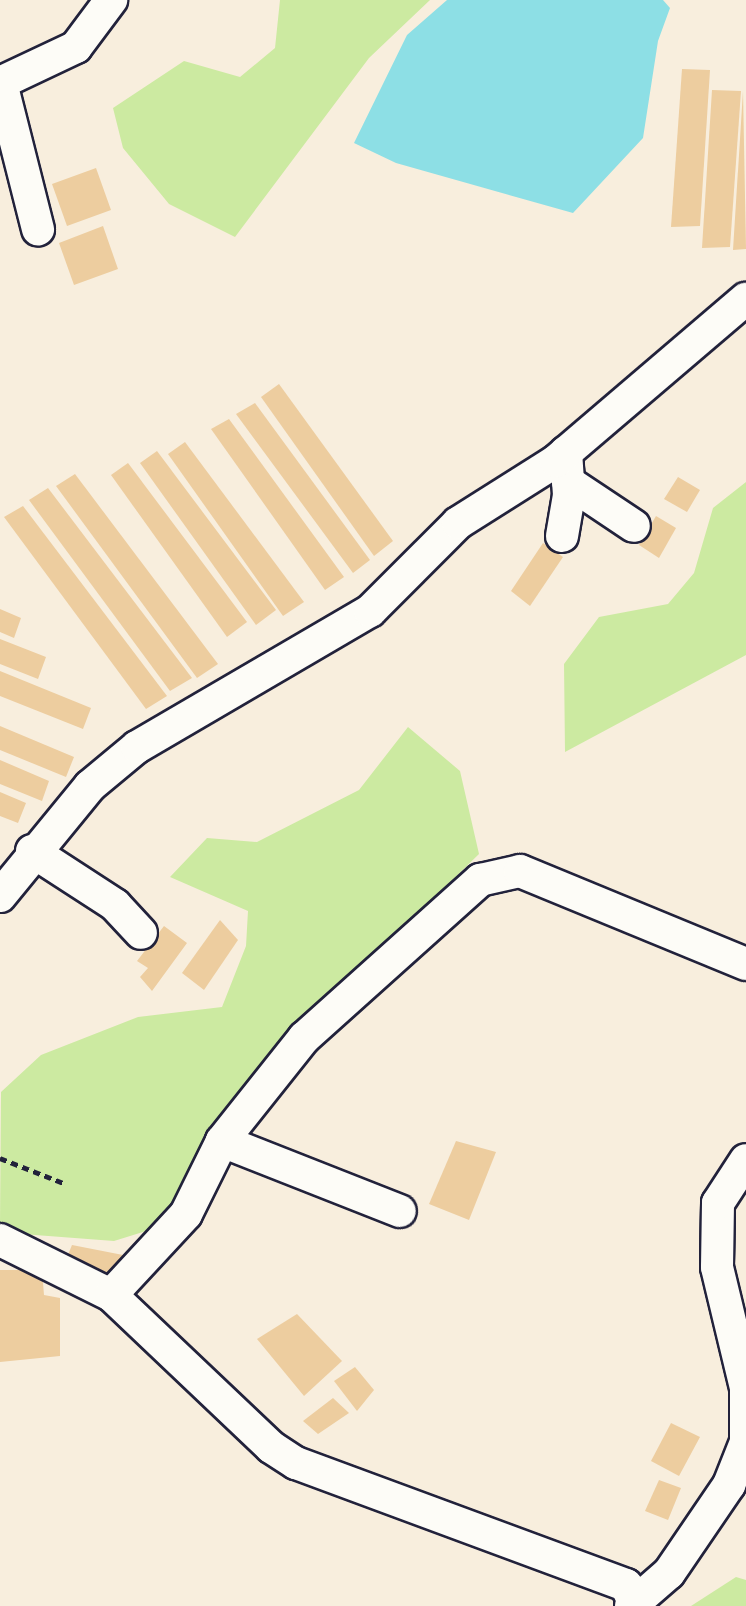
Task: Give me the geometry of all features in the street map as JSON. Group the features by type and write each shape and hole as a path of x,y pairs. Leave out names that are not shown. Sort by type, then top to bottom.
{"street":[{"path":"38,229 1,83 76,47 111,0"},
{"path":"0,896 32,850 90,786 137,747 370,611 458,523 567,467 746,299"},
{"path":"567,467 634,526"},
{"path":"562,536 567,467"},
{"path":"32,850 115,905 141,933"},
{"path":"111,1295 186,1214 222,1141 304,1038 480,880 520,871 746,964"},
{"path":"222,1141 400,1211"},
{"path":"0,1240 111,1295 271,1447 296,1463 626,1585 632,1603 669,1573 729,1485 746,1442 746,1388 737,1307 717,1267 718,1203 746,1160"}],"path":[{"path":"0,1157 66,1184"}],"green space":[{"path":"280,0 430,0 369,58 235,237 169,204 123,148 113,108 184,61 240,77 275,48"},
{"path":"746,482 746,655 565,752 564,664 599,617 668,604 694,573 713,508"},
{"path":"408,727 460,771 479,854 300,1029 159,1227 114,1241 22,1234 0,1223 1,1092 41,1055 138,1017 222,1007 246,946 248,911 170,877 207,838 257,842 359,790"},
{"path":"736,1577 746,1580 746,1606 691,1606"}],"water":[{"path":"447,0 663,0 670,8 658,41 643,138 573,213 396,163 354,143 407,35"}],"building":[{"path":"682,69 710,70 700,226 671,227"},
{"path":"712,90 741,91 730,247 702,248"},
{"path":"743,91 746,249 733,250"},
{"path":"96,168 111,210 67,226 52,184"},
{"path":"103,226 118,269 74,285 59,243"},
{"path":"279,384 393,541 374,556 261,397"},
{"path":"255,403 370,560 353,573 236,414"},
{"path":"229,419 344,577 325,590 211,429"},
{"path":"185,442 304,602 283,616 168,454"},
{"path":"157,451 276,610 256,625 140,463"},
{"path":"128,463 247,622 227,637 111,475"},
{"path":"75,474 218,664 197,678 56,486"},
{"path":"678,477 700,490 687,512 664,499"},
{"path":"48,488 192,678 170,691 29,500"},
{"path":"23,506 167,696 146,709 4,517"},
{"path":"656,516 676,528 659,558 639,545"},
{"path":"543,543 563,557 530,606 511,591"},
{"path":"0,609 21,618 14,638 0,632"},
{"path":"0,639 46,657 38,679 0,664"},
{"path":"0,671 91,708 83,729 0,696"},
{"path":"0,726 74,757 66,777 0,750"},
{"path":"0,760 49,781 42,801 0,784"},
{"path":"0,792 26,803 18,823 0,816"},
{"path":"220,920 238,940 204,990 182,973"},
{"path":"164,926 187,943 152,991 140,977 148,968 137,961"},
{"path":"456,1141 496,1152 469,1220 429,1204"},
{"path":"72,1245 123,1255 116,1275 65,1262"},
{"path":"0,1270 42,1270 44,1295 60,1298 60,1356 0,1362"},
{"path":"297,1314 342,1361 304,1396 257,1339"},
{"path":"355,1367 374,1390 357,1411 334,1381"},
{"path":"333,1398 349,1413 318,1434 303,1421"},
{"path":"671,1423 700,1437 679,1476 651,1461"},
{"path":"659,1480 681,1488 668,1520 645,1511"}]}
